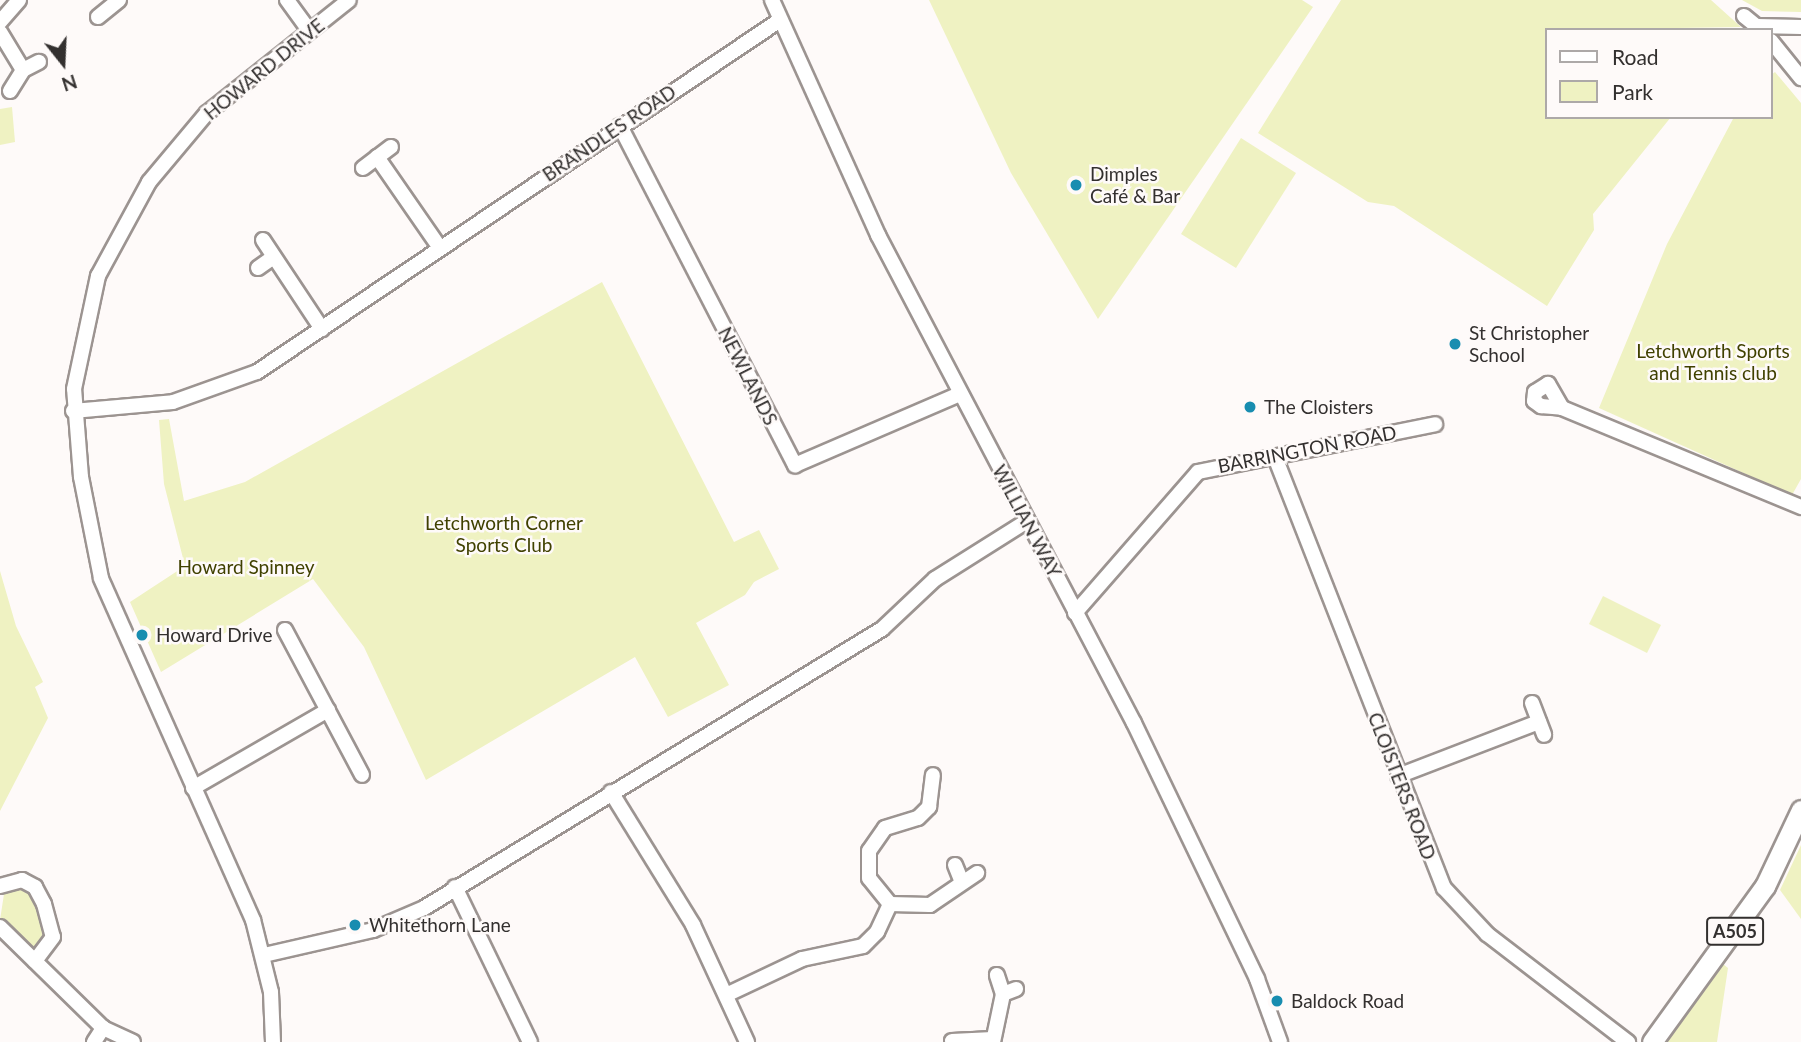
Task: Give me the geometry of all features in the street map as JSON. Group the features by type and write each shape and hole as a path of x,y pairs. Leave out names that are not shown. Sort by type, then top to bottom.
{"main road":[{"name":"A505","path":"1652,1042 1765,886 1801,810"}],"street":[{"path":"0,22 19,0"},
{"path":"98,17 119,0"},
{"path":"287,0 309,30"},
{"name":"HOWARD DRIVE","path":"273,1042 271,992 264,955 101,578 88,525 73,411 89,304 126,217 170,155 207,113 349,0"},
{"name":"WILLIAN WAY","path":"772,0 878,235 1134,723 1257,979 1280,1042"},
{"path":"1744,16 1759,28 1801,27"},
{"name":"BRANDLES ROAD","path":"73,411 153,406 213,391 257,372 780,20"},
{"path":"0,32 23,70"},
{"path":"1773,43 1801,78"},
{"path":"10,91 23,70 39,62"},
{"name":"NEWLANDS","path":"620,126 795,465 960,394"},
{"path":"363,167 391,147"},
{"path":"377,157 440,248"},
{"path":"263,240 322,329"},
{"path":"258,268 274,257"},
{"path":"1562,408 1801,507"},
{"name":"BARRINGTON ROAD","path":"1075,613 1198,471 1435,424"},
{"name":"CLOISTERS ROAD","path":"1275,457 1434,869 1456,905 1505,948 1629,1042"},
{"path":"264,955 373,930 401,920 882,629 935,579 1027,521"},
{"path":"285,629 362,775"},
{"path":"1398,776 1541,729 1532,703"},
{"path":"193,788 328,710"},
{"path":"933,775 933,794 923,814 885,828 869,851 872,885 890,904 930,905 961,880 976,873"},
{"path":"611,792 693,925 747,1042"},
{"path":"955,865 961,880"},
{"path":"0,886 22,880 35,887 44,904 53,937 35,961"},
{"path":"455,887 530,1042"},
{"path":"726,995 802,959 863,946 877,932 890,904"},
{"path":"0,927 103,1028 133,1042"},
{"path":"952,1041 993,1041 1009,991 997,975"},
{"path":"94,1042 103,1028"}],"green space":[{"path":"929,0 1302,0 1313,7 1098,319 1011,173"},
{"path":"1341,0 1711,0 1741,27 1546,28 1546,119 1669,119 1593,214 1594,230 1547,306 1394,206 1368,202 1258,133"},
{"path":"1742,0 1801,0 1801,12 1762,11"},
{"name":"Letchworth Sports and Tennis club","path":"1775,72 1801,103 1801,479 1792,495 1599,408 1667,244 1733,119 1773,119"},
{"path":"12,107 15,142 0,145 0,109"},
{"path":"1241,138 1296,173 1236,268 1181,234"},
{"name":"Letchworth Corner Sports Club","path":"602,282 734,542 759,530 779,569 754,582 745,595 696,623 729,685 668,717 635,657 426,780 364,647 313,579 161,672 130,602 185,566 164,484 159,420 169,419 184,501 245,482"},
{"path":"0,571 16,626 43,682 35,687 48,718 0,811"},
{"path":"1603,596 1661,625 1647,653 1589,624"},
{"path":"1801,845 1801,919 1780,890"},
{"path":"27,890 48,927 35,951 0,920 4,894"},
{"path":"1723,964 1728,968 1717,1042 1662,1042"}],"place":[{"name":"Dimples Café & Bar","path":"1076,185"},
{"name":"St Christopher School","path":"1455,344"},
{"name":"The Cloisters","path":"1250,407"},
{"name":"Howard Drive","path":"142,635"},
{"name":"Whitethorn Lane","path":"355,925"},
{"name":"Baldock Road","path":"1277,1001"}],"park label":[{"name":"Howard Spinney","path":"246,567"}]}
